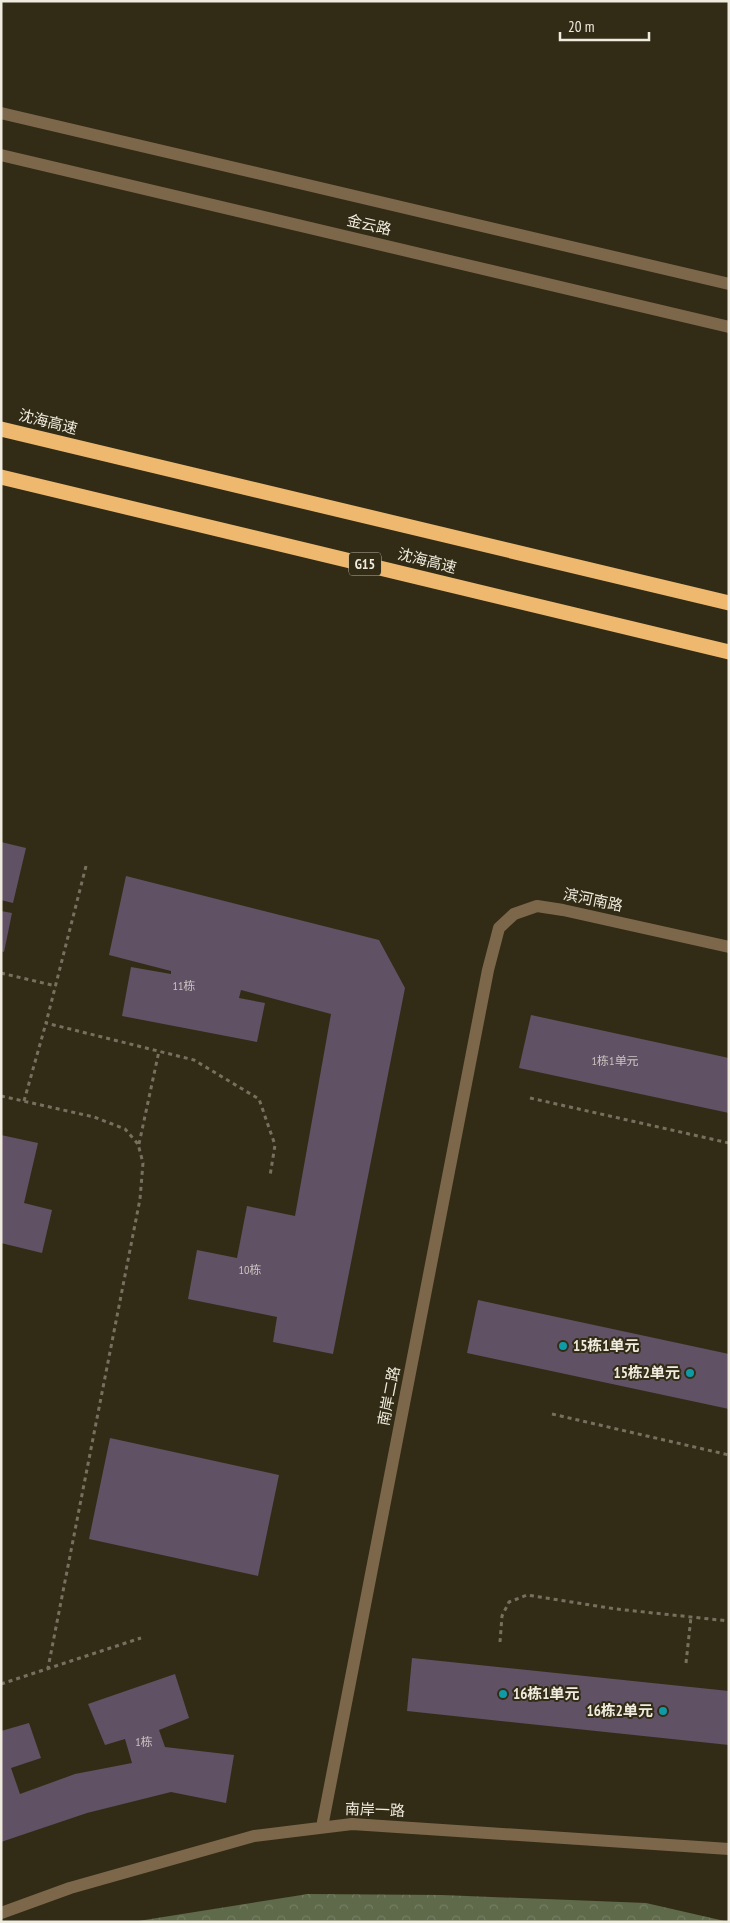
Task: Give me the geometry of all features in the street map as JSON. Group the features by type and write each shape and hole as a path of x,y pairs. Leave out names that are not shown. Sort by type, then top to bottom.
{"highway":[{"name":"沈海高速","path":"1,429 729,604"},
{"name":"沈海高速","path":"1,477 729,652"}],"street":[{"name":"金云路","path":"1,113 729,284"},
{"name":"金云路","path":"1,155 729,327"},
{"name":"滨河南路","path":"488,970 499,928 514,914 537,906 563,910 729,947"},
{"name":"南岸二路","path":"322,1827 488,970"},
{"name":"南岸一路","path":"1,1913 70,1888 254,1836 352,1824 729,1849"}],"path":[{"path":"24,1101 56,986 86,866"},
{"path":"1,973 56,986"},
{"path":"46,1023 194,1060 259,1099 275,1145 270,1176"},
{"path":"138,1144 159,1052"},
{"path":"1,1096 94,1117 125,1129 138,1144 143,1163 140,1200 48,1668"},
{"path":"530,1098 729,1143"},
{"path":"552,1414 729,1455"},
{"path":"500,1642 502,1616 509,1602 527,1595 616,1609 729,1621"},
{"path":"686,1663 691,1617"},
{"path":"1,1684 141,1638"}],"green space":[{"path":"308,1894 442,1895 646,1903 729,1922 132,1922"}],"building":[{"path":"1,842 26,848 13,903 1,900"},
{"path":"126,876 379,940 405,988 333,1354 273,1342 277,1317 188,1299 197,1250 237,1258 247,1206 295,1216 331,1014 241,990 239,998 265,1003 257,1042 122,1016 131,967 171,974 171,971 109,955"},
{"path":"1,911 12,913 4,952 1,951"},
{"path":"531,1015 729,1058 729,1113 519,1068"},
{"path":"1,1135 38,1143 24,1203 52,1210 42,1253 1,1243"},
{"name":"15栋1单元","path":"478,1300 729,1354 729,1409 467,1353"},
{"path":"110,1438 279,1475 258,1576 89,1539"},
{"path":"412,1658 729,1691 729,1745 407,1711"},
{"path":"175,1674 189,1718 159,1730 165,1747 234,1755 226,1803 171,1792 87,1813 1,1842 1,1731 29,1723 41,1758 11,1768 20,1794 75,1774 132,1763 125,1739 105,1745 88,1704"}],"place":[{"name":"15栋1单元","path":"563,1346"},
{"name":"15栋2单元","path":"690,1373"},
{"name":"16栋1单元","path":"503,1694"},
{"name":"16栋2单元","path":"663,1711"}]}
